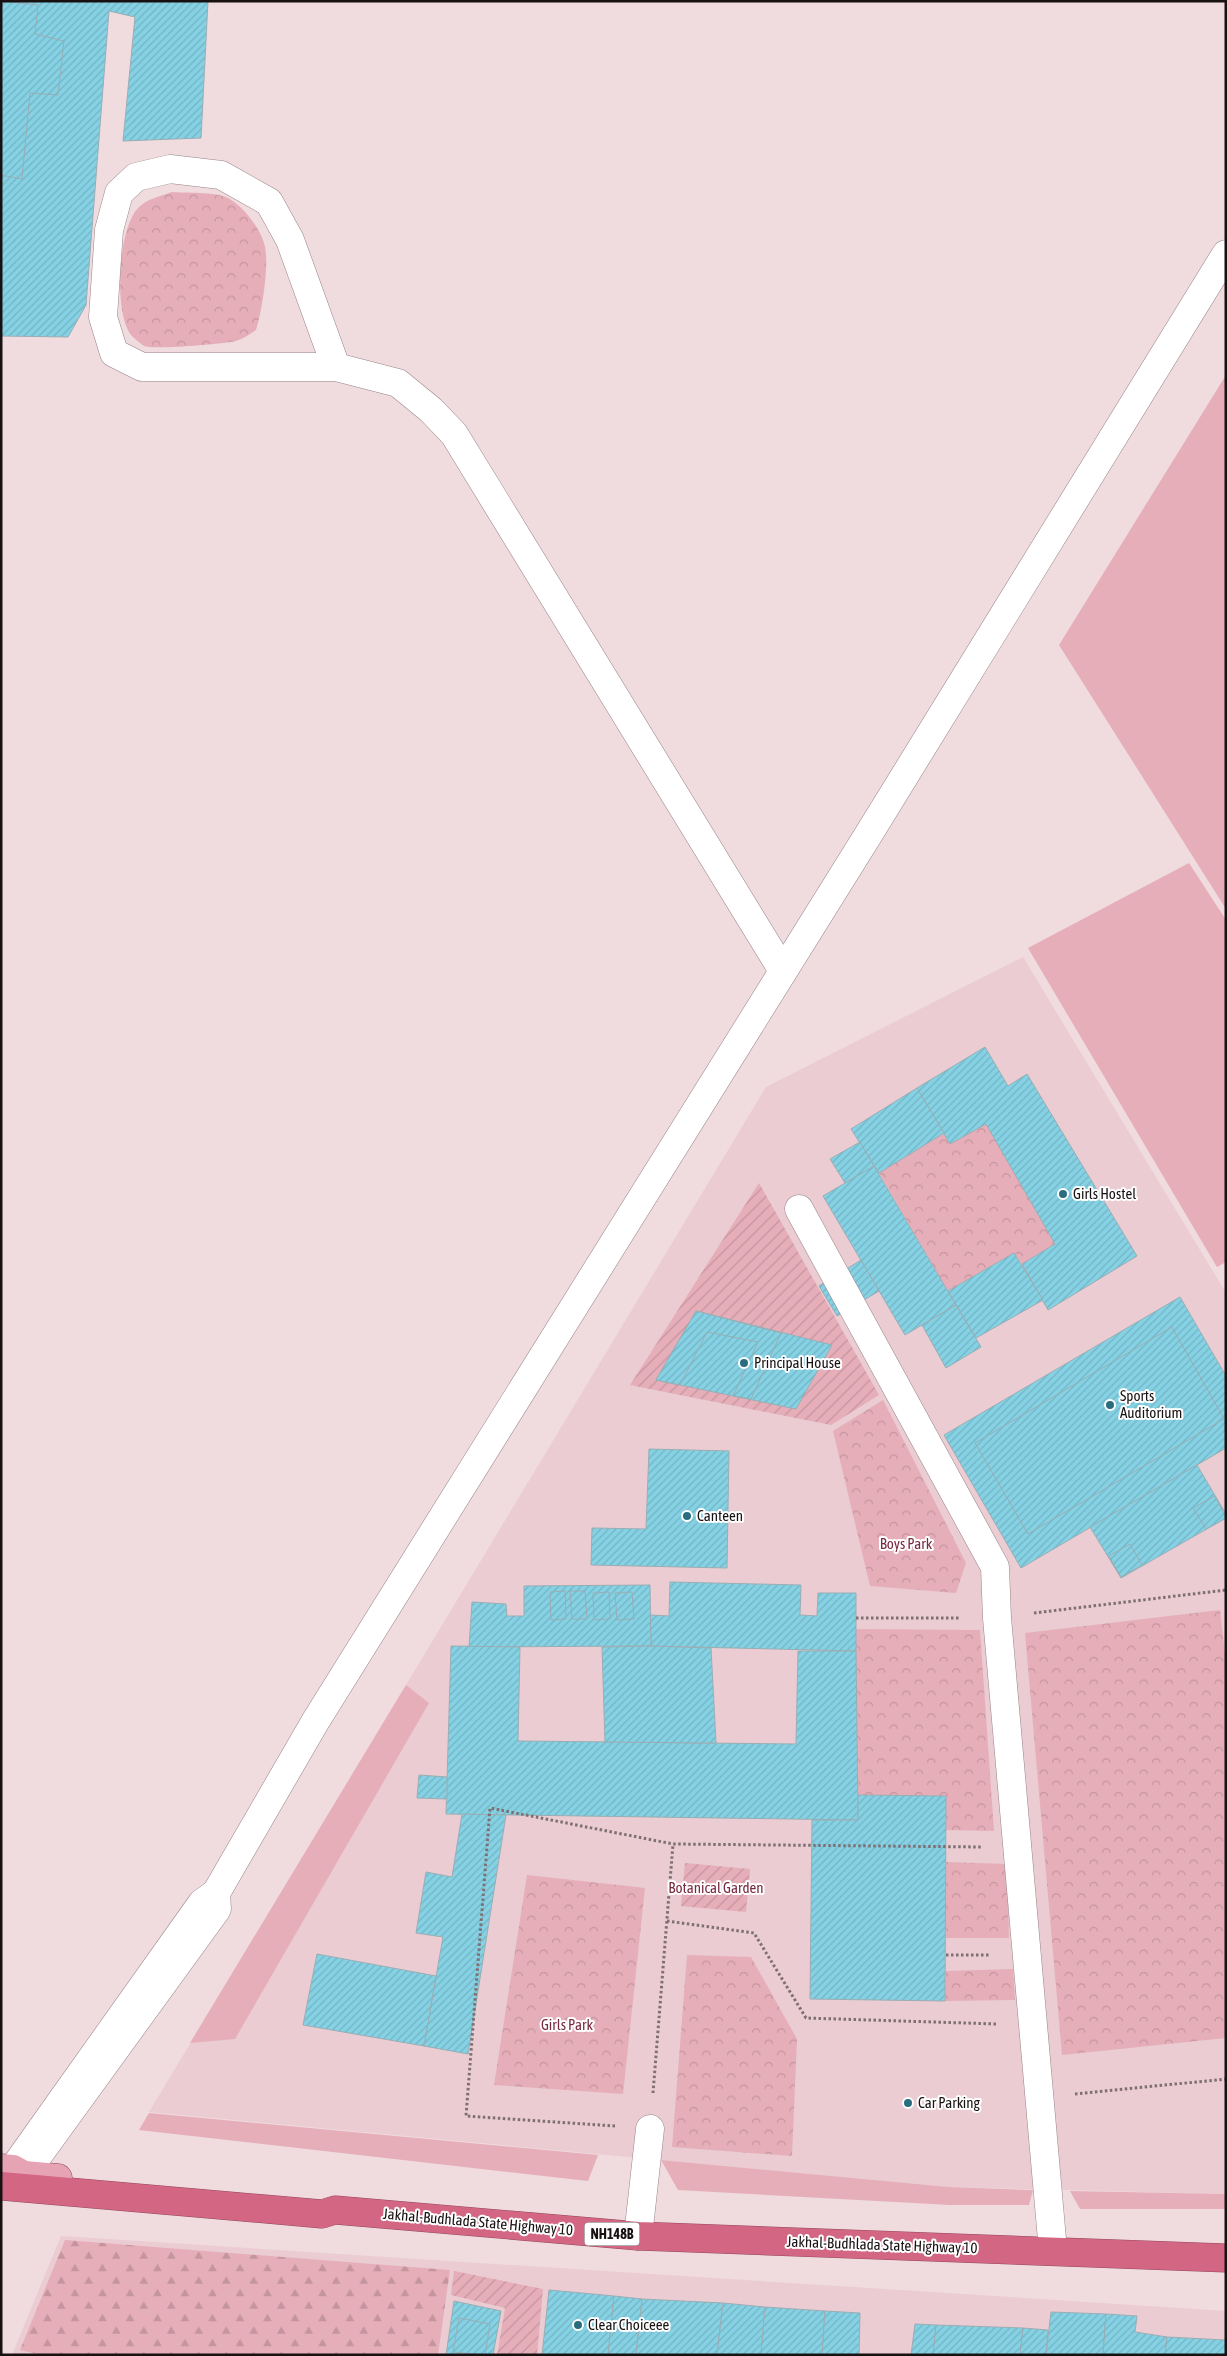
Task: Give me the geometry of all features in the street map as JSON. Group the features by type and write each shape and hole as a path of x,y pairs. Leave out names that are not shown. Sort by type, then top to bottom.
{"highway":[{"name":"Jakhal-Budhlada State Highway 10","path":"7,2176 322,2214 336,2210 638,2236 1226,2258"}],"street":[{"path":"336,367 290,240 269,202 221,175 170,169 136,177 119,194 109,230 102,317 114,353 142,367 336,367 398,384 431,410 454,434 783,971"},
{"path":"7,2176 217,1909 216,1893 316,1722 1226,254"},
{"path":"799,1209 995,1568 997,1618 1053,2251"},
{"path":"638,2236 650,2129"}],"path":[{"path":"856,1618 997,1618 1226,1590"},
{"path":"673,1844 650,2129 466,2116 490,1808 673,1844 1018,1847"},
{"path":"667,1921 754,1933 806,2018 1033,2025"},
{"path":"946,1955 1027,1955"},
{"path":"1040,2098 1226,2079"}],"shaded area":[{"path":"1023,957 1226,1293 1226,2194 949,2187 149,2112 766,1087"},
{"path":"61,2236 1226,2311 1226,2355 12,2355"}],"green space":[{"path":"172,192 207,193 226,197 245,211 260,233 266,255 263,301 256,330 241,339 204,345 150,347 144,346 135,339 126,325 122,310 120,272 122,252 131,218 145,202"},
{"path":"1226,375 1226,909 1059,645"},
{"path":"1189,863 1226,920 1226,1262 1217,1267 1028,948"},
{"path":"986,1124 1055,1244 1022,1264 1014,1253 948,1291 879,1173 944,1133 950,1144"},
{"path":"759,1183 879,1395 831,1425 630,1385"},
{"name":"Boys Park","path":"883,1400 966,1563 956,1593 870,1586 833,1431"},
{"path":"1220,1610 1226,1663 1226,2038 1062,2055 1025,1633"},
{"path":"855,1629 980,1630 994,1831 946,1830 946,1796 858,1795"},
{"path":"406,1685 429,1703 235,2039 190,2043"},
{"path":"946,1862 1007,1864 1009,1938 946,1938"},
{"name":"Botanical Garden","path":"685,1863 750,1869 746,1912 681,1906"},
{"name":"Girls Park","path":"527,1875 645,1888 623,2094 494,2085"},
{"path":"687,1955 751,1957 797,2039 792,2156 672,2147"},
{"path":"1013,1969 1015,2000 945,2001 946,1971"},
{"path":"149,2113 598,2155 588,2181 139,2130"},
{"path":"661,2160 949,2187 1033,2190 1029,2205 950,2205 678,2190"},
{"path":"1070,2191 1226,2194 1226,2209 1080,2209"},
{"path":"65,2240 450,2270 438,2355 41,2355 20,2350"},
{"path":"454,2271 543,2289 537,2355 497,2355 505,2308 451,2295"}],"building":[{"path":"1,1 208,1 201,138 123,141 135,17 109,11 86,305 68,337 1,336"},
{"path":"1,1 38,5 35,34 64,41 58,95 30,93 22,179 1,175"},
{"name":"Girls Hostel","path":"985,1047 1008,1086 1027,1074 1137,1256 1048,1310 1022,1264 1055,1244 986,1124 950,1144 917,1088"},
{"path":"917,1088 944,1133 879,1173 851,1129"},
{"path":"860,1142 874,1166 845,1183 830,1159"},
{"path":"874,1166 956,1305 905,1335 823,1196"},
{"path":"1014,1253 1043,1300 976,1338 948,1291"},
{"path":"861,1260 879,1291 837,1316 819,1286"},
{"name":"Sports Auditorium","path":"1180,1297 1226,1376 1226,1448 1021,1568 944,1435"},
{"path":"956,1305 981,1347 946,1368 922,1325"},
{"name":"Principal House","path":"696,1311 832,1345 796,1409 656,1380"},
{"path":"696,1311 781,1333 751,1399 733,1396 758,1342 707,1332 680,1385 656,1380"},
{"path":"1172,1327 1224,1419 1028,1534 975,1443"},
{"name":"Canteen","path":"649,1449 729,1451 727,1568 591,1565 592,1528 646,1529"},
{"path":"1197,1465 1226,1514 1226,1518 1121,1578 1090,1527"},
{"path":"1215,1496 1226,1518 1206,1529 1193,1508"},
{"path":"1130,1544 1142,1565 1121,1577 1109,1556"},
{"path":"670,1582 801,1585 800,1615 817,1616 818,1593 856,1593 856,1651 651,1646 650,1615 669,1616"},
{"path":"650,1585 651,1646 469,1647 472,1602 506,1604 507,1616 524,1616 524,1586"},
{"path":"565,1591 566,1619 551,1620 550,1592"},
{"path":"570,1591 585,1591 587,1619 572,1619"},
{"path":"609,1592 610,1619 594,1620 593,1593"},
{"path":"632,1592 634,1619 617,1620 615,1593"},
{"path":"451,1646 520,1647 518,1741 796,1744 798,1651 856,1651 858,1820 446,1814"},
{"path":"602,1647 711,1648 716,1743 605,1742"},
{"path":"419,1775 447,1777 447,1799 417,1798"},
{"path":"858,1795 946,1796 945,2001 810,1999 812,1820 858,1820"},
{"path":"462,1814 506,1815 468,2054 424,2046 443,1937 416,1933 426,1872 452,1877"},
{"path":"317,1954 436,1976 424,2046 303,2025"},
{"name":"Clear Choiceee","path":"549,2290 614,2296 608,2355 542,2355"},
{"path":"614,2296 642,2299 636,2355 608,2355"},
{"path":"642,2299 723,2303 717,2355 636,2355"},
{"path":"454,2301 501,2311 493,2355 446,2355"},
{"path":"723,2303 765,2307 761,2355 717,2355"},
{"path":"765,2307 825,2311 822,2355 761,2355"},
{"path":"825,2311 860,2313 859,2355 822,2355"},
{"path":"1051,2312 1106,2314 1103,2355 1046,2355"},
{"path":"1106,2314 1137,2316 1135,2332 1167,2337 1165,2355 1103,2355"},
{"path":"459,2318 490,2324 485,2355 453,2352"},
{"path":"915,2324 936,2325 933,2355 911,2355"},
{"path":"936,2325 1023,2328 1020,2355 933,2355"},
{"path":"1023,2328 1048,2330 1046,2355 1020,2355"},
{"path":"1167,2337 1226,2340 1226,2355 1165,2355"}],"place":[{"name":"Girls Hostel","path":"1063,1194"},
{"name":"Principal House","path":"744,1363"},
{"name":"Sports Auditorium","path":"1110,1405"},
{"name":"Canteen","path":"687,1516"},
{"name":"Car Parking","path":"908,2103"},
{"name":"Clear Choiceee","path":"578,2325"}]}
